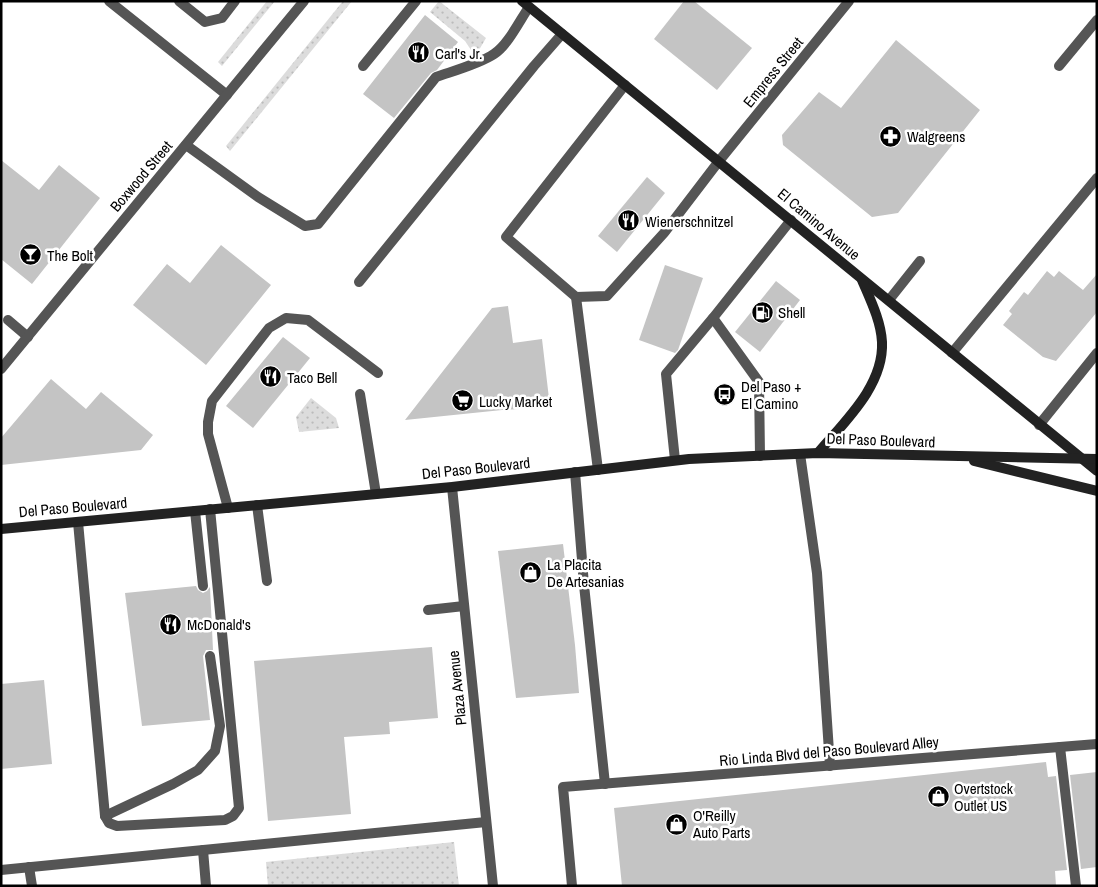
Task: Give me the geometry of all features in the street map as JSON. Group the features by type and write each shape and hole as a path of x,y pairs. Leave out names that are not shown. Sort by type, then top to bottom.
{"main road":[{"name":"El Camino Avenue","path":"525,4 720,161 1097,471"},
{"path":"818,453 862,399 876,375 881,357 882,341 877,318 862,279"},
{"name":"Del Paso Boulevard","path":"1,529 452,487 675,460 818,453 1097,459"},
{"name":"Del Paso Boulevard","path":"954,457 1097,491"}],"street":[{"path":"109,1 227,95"},
{"path":"179,1 205,22 222,18 235,1"},
{"name":"Boxwood Street","path":"1,369 304,1"},
{"path":"363,66 416,1"},
{"name":"Empress Street","path":"576,297 607,296 664,233 849,1"},
{"path":"186,145 258,197 305,226 318,224 436,77 495,54 505,42 525,4"},
{"path":"1060,66 1097,20"},
{"path":"359,282 562,34"},
{"path":"598,470 576,297 506,237 626,85"},
{"path":"952,353 1093,190 1097,178"},
{"path":"675,460 666,374 791,220"},
{"path":"889,300 920,261"},
{"path":"228,508 208,434 212,401 269,328 286,318 308,320 378,373"},
{"path":"713,318 759,382 760,456"},
{"path":"8,320 28,336"},
{"path":"1039,424 1097,353"},
{"path":"360,394 376,494"},
{"path":"800,454 817,573 830,766"},
{"path":"575,472 584,585 605,784"},
{"name":"Plaza Avenue","path":"452,487 493,886"},
{"path":"257,505 267,581"},
{"path":"78,522 105,816 109,824 117,826 225,820 233,816 239,808 210,509"},
{"path":"196,511 203,586"},
{"path":"428,610 464,606"},
{"path":"105,816 198,770 215,751 220,726 210,656"},
{"name":"Rio Linda Blvd del Paso Boulevard Alley","path":"572,886 563,787 1097,744"},
{"path":"1060,747 1076,886"},
{"path":"1,870 486,822"},
{"path":"203,850 206,886"},
{"path":"29,867 32,886"}],"shaded area":[{"path":"267,1 275,1 222,66 218,62"},
{"path":"343,1 352,1 230,151 226,146"},
{"path":"439,1 486,38 479,50 471,50 465,41 430,12"},
{"path":"311,398 336,418 339,428 299,432 296,417"},
{"path":"454,842 459,886 268,886 266,862"}],"building":[{"path":"684,1 694,1 752,48 717,90 654,39"},
{"path":"425,15 458,42 437,70 431,73 394,118 363,94"},
{"name":"Walgreens","path":"896,40 980,110 898,213 872,217 783,145 782,135 819,92 841,108"},
{"path":"1,160 39,190 59,165 100,198 32,284 1,259"},
{"path":"647,177 665,193 617,252 598,236"},
{"path":"221,245 271,285 206,365 133,305 167,264 190,283"},
{"path":"665,265 703,278 678,350 675,353 639,340"},
{"path":"1047,271 1054,277 1059,271 1083,290 1097,274 1097,312 1056,361 1043,357 1003,325 1012,314 1009,311 1024,292 1028,295"},
{"path":"776,281 800,300 760,352 735,332"},
{"path":"508,306 513,343 542,339 550,407 405,420 492,308"},
{"path":"283,337 310,358 253,428 226,406"},
{"path":"51,379 86,409 101,392 153,435 141,450 1,465 1,438"},
{"path":"563,544 579,693 516,698 498,551"},
{"name":"McDonald's","path":"196,586 203,593 210,587 213,650 206,650 203,656 210,720 142,726 125,593"},
{"path":"432,647 438,718 389,722 390,734 344,737 351,814 268,821 254,661"},
{"path":"44,680 52,764 1,769 1,684"},
{"path":"1046,762 1048,777 1056,776 1067,870 1055,871 1056,886 622,886 614,808"},
{"path":"1097,772 1097,867 1081,869 1070,775"}],"place":[{"name":"Carl's Jr.","path":"419,53"},
{"name":"Walgreens","path":"891,136"},
{"name":"Wienerschnitzel","path":"629,221"},
{"name":"The Bolt","path":"31,255"},
{"name":"Shell","path":"762,312"},
{"name":"Taco Bell","path":"271,377"},
{"name":"Del Paso + El Camino","path":"725,395"},
{"name":"Lucky Market","path":"463,401"},
{"name":"La Placita De Artesanias","path":"531,573"},
{"name":"McDonald's","path":"171,624"},
{"name":"Overtstock Outlet US","path":"938,797"},
{"name":"O'Reilly Auto Parts","path":"677,824"}]}
